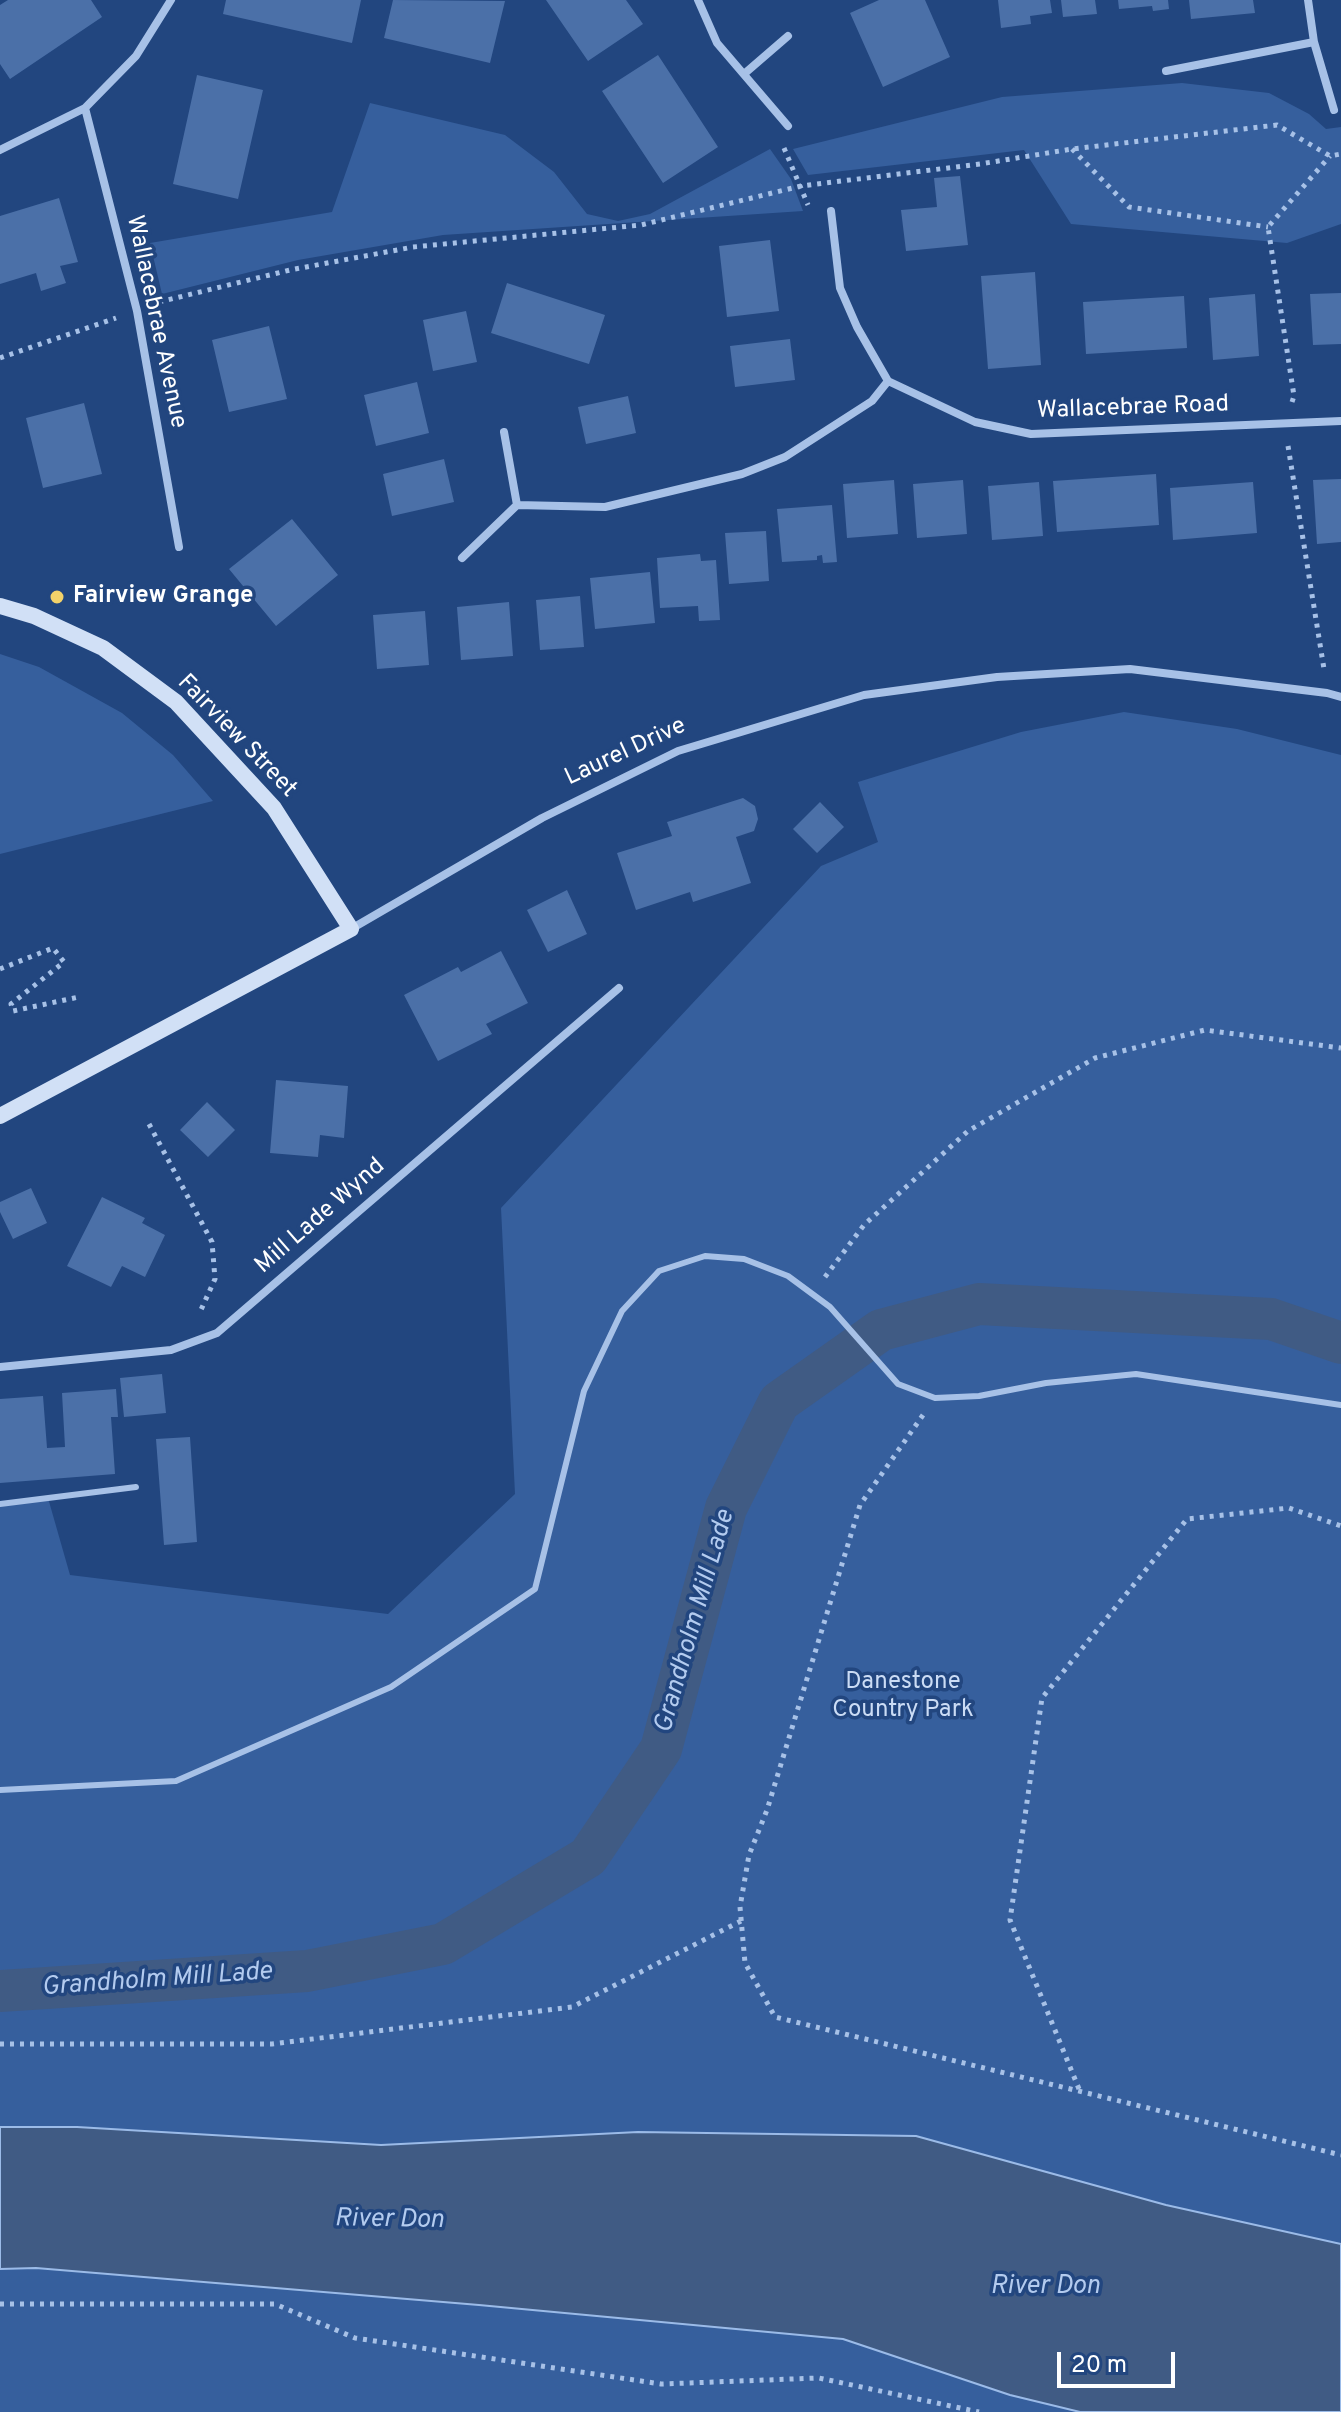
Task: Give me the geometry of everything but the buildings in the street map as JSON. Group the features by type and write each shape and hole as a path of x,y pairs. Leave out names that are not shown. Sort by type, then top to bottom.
{"street":[{"path":"0,150 85,108 136,56 171,0"},
{"path":"698,0 717,43 788,126"},
{"path":"1308,0 1314,42 1334,110"},
{"path":"744,74 788,36"},
{"path":"1166,71 1314,42"},
{"name":"Wallacebrae Avenue","path":"85,108 137,311 179,547"},
{"path":"462,558 517,505 605,507 742,474 785,457 872,401 888,381 857,327 840,288 831,211"},
{"name":"Wallacebrae Road","path":"888,381 975,422 1031,434 1341,421"},
{"path":"504,432 517,505"},
{"name":"Fairview Street","path":"0,606 34,616 103,648 176,702 274,808 351,929"},
{"name":"Laurel Drive","path":"0,1116 351,929 542,818 678,751 864,695 997,677 1130,669 1341,697"},
{"name":"Mill Lade Wynd","path":"0,1367 171,1350 217,1333 619,988"}],"lane":[{"path":"0,1790 176,1781 391,1687 535,1589 584,1391 622,1311 659,1271 705,1256 744,1259 788,1276 830,1307 898,1384 935,1398 979,1396 1046,1383 1136,1374 1341,1405"},
{"path":"0,1504 136,1487"}],"path":[{"path":"0,358 164,300 321,264 413,247 641,225 801,186 1277,125 1330,156 1341,154"},
{"path":"788,126 783,149 808,206 831,211"},
{"path":"1072,149 1129,207 1268,227"},
{"path":"0,969 53,948 64,962 11,1004 13,1011 79,997"},
{"path":"812,1294 864,1225 968,1131 1095,1058 1205,1030 1341,1048"},
{"path":"149,1124 212,1242 215,1279 203,1310 192,1318"},
{"path":"935,1398 860,1505 767,1810 749,1855 740,1907 745,1963 775,2017 1341,2155"},
{"path":"1080,2090 1010,1920 1042,1698 1187,1519 1289,1508 1341,1526"},
{"path":"0,2044 272,2044 572,2007 741,1921"},
{"path":"0,2304 275,2304 355,2338 661,2384 819,2378 979,2412"}],"green space":[{"path":"1182,83 1269,93 1309,114 1326,129 1341,127 1341,224 1287,243 1071,224 1024,150 808,175 793,149 1002,97"},
{"path":"370,103 505,135 554,172 587,214 618,221 650,214 770,149 791,179 803,211 443,235 298,260 162,294 150,243 332,212"},
{"path":"0,654 39,667 122,713 173,755 213,801 0,854"},
{"name":"Danestone Country Park","path":"1124,712 1237,729 1341,755 1341,2244 1166,2205 638,2132 381,2145 77,2127 0,2127 0,1504 48,1498 70,1575 388,1614 515,1494 501,1208 821,866 878,842 858,782 1021,732"},
{"path":"36,2268 843,2339 1010,2395 1080,2412 0,2412 0,2269"}],"water":[{"name":"River Don","path":"0,2127 77,2127 381,2145 638,2132 916,2136 1166,2205 1341,2244 1341,2412 1080,2412 1010,2395 843,2339 36,2268 0,2269"}],"waterway":[{"name":"Grandholm Mill Lade","path":"0,1991 307,1971 443,1944 588,1857 661,1749 726,1508 779,1402 881,1330 979,1304 1271,1319 1341,1343"}],"place":[{"name":"Fairview Grange","path":"57,597"}]}
